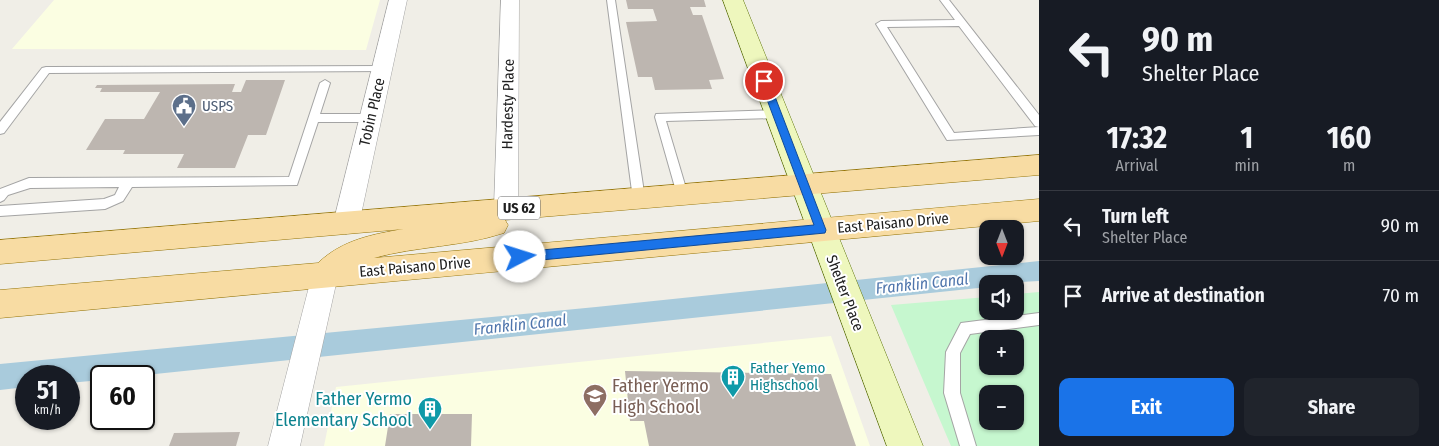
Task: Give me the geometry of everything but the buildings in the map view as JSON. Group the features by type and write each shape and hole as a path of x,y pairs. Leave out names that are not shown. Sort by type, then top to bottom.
{"main road":[{"name":"US 62","path":"0,252 1039,165"},
{"path":"325,275 338,262 360,250 376,245 468,231 509,221 550,205"},
{"name":"East Paisano Drive","path":"0,304 1039,210"}],"street":[{"name":"Tobin Place","path":"346,224 398,0"},
{"name":"Hardesty Place","path":"506,209 510,0"},
{"name":"Shelter Place","path":"734,0 776,114 905,446"},
{"path":"284,446 325,275"}],"lane":[{"path":"611,0 639,198"},
{"path":"944,0 1039,123"},
{"path":"962,23 881,24 951,137 1039,131"},
{"path":"0,130 46,70 382,69"},
{"path":"0,197 4,192 30,183 293,182 325,83"},
{"path":"682,195 660,117 776,114"},
{"path":"314,118 371,118"},
{"path":"0,211 106,204 119,198 128,183"},
{"path":"968,446 952,393 953,352 966,328 1039,319"}],"shaded area":[{"path":"54,0 380,0 366,50 12,49"},
{"name":"Father Yermo High School","path":"831,336 870,446 324,446 336,387"}],"green space":[{"path":"1039,292 1039,446 951,446 891,305 979,298 979,320 1024,320 1024,293"}],"waterway":[{"name":"Franklin Canal","path":"0,377 596,318 1039,271"}],"place":[{"name":"USPS","path":"184,127"},
{"name":"Father Yemo Highschool","path":"733,398"},
{"name":"Father Yermo High School","path":"595,417"},
{"name":"Father Yermo Elementary School","path":"430,430"}],"route":[{"path":"520,257 821,230 764,81"}]}
